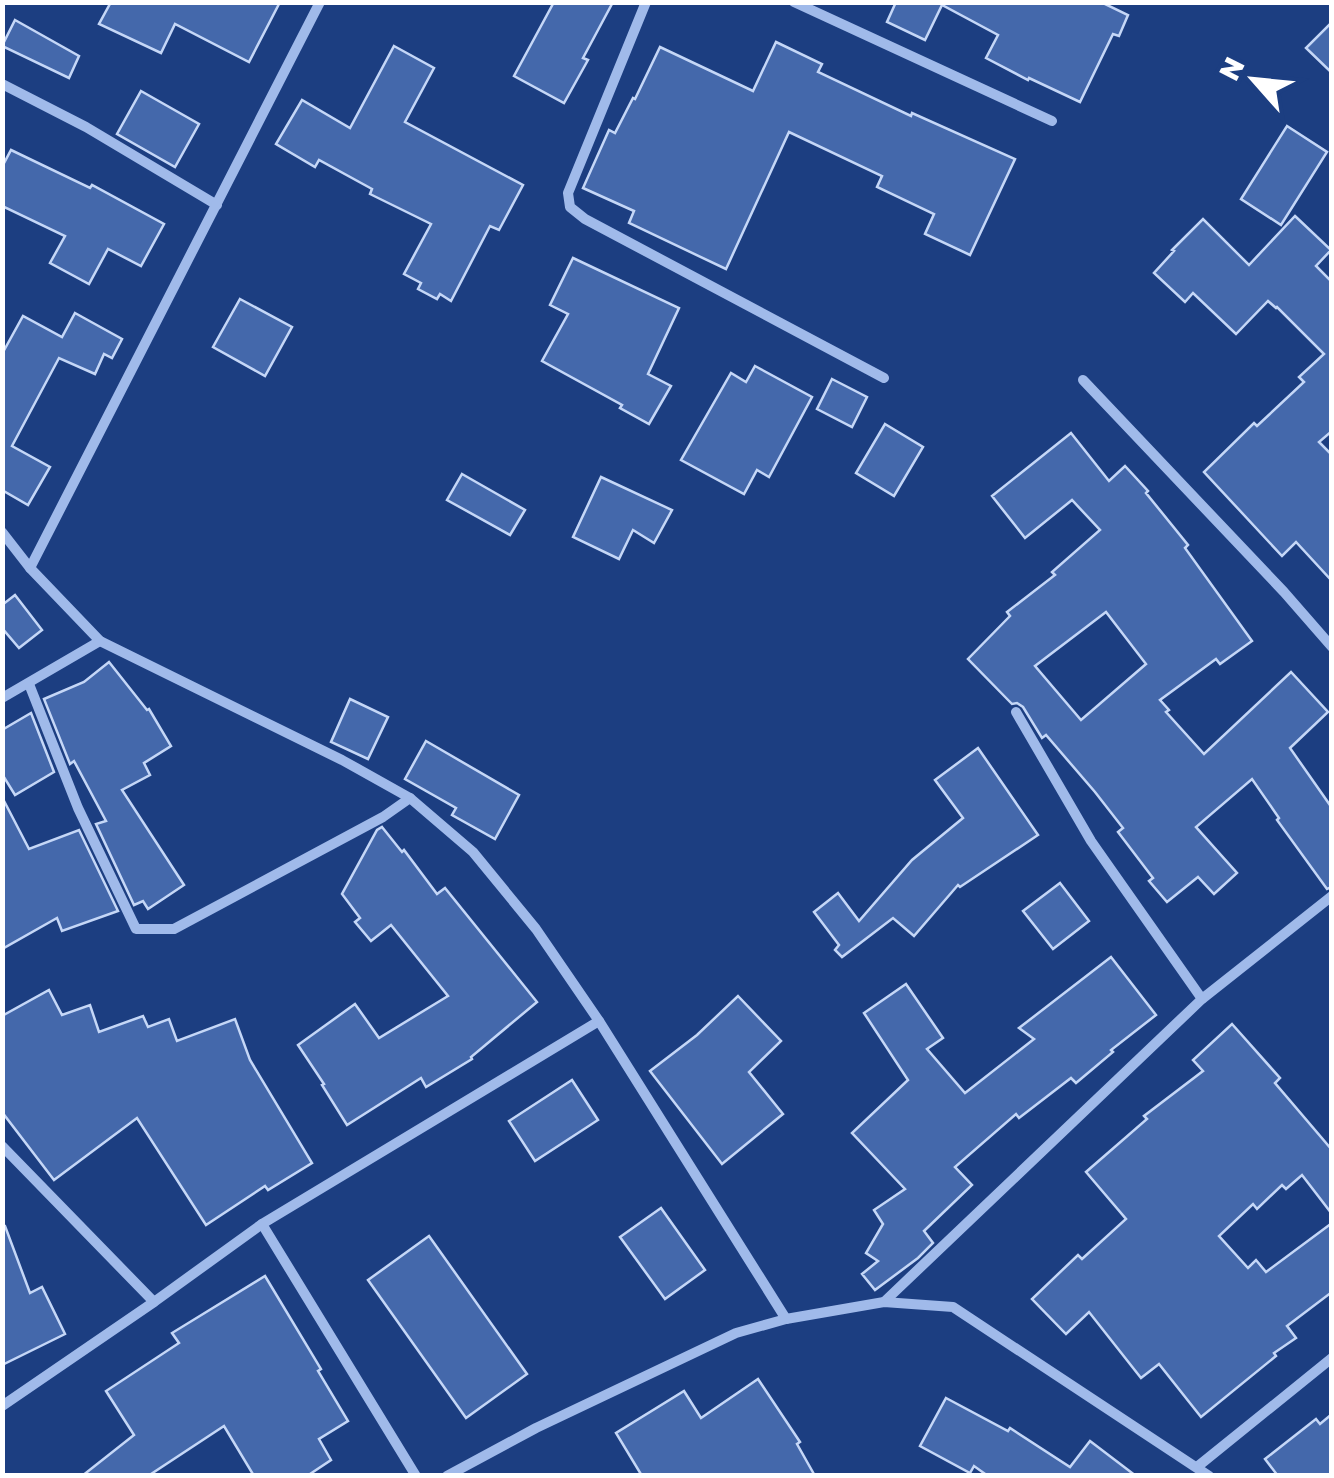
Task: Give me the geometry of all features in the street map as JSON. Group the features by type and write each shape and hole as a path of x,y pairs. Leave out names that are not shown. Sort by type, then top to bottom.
{"street":[{"path":"30,568 320,2"},
{"path":"646,2 568,192 570,207 584,219 884,378"},
{"path":"794,2 1052,120"},
{"path":"2,84 86,127 217,205"},
{"path":"1083,380 1332,648"},
{"path":"2,532 30,568 100,642 342,760 410,798 473,852 536,928 599,1021 786,1320"},
{"path":"2,698 100,642"},
{"path":"29,684 78,808 136,929 174,929 410,798"},
{"path":"1016,712 1091,841 1202,998"},
{"path":"884,1302 1202,998 1332,896"},
{"path":"2,1406 262,1224 599,1021"},
{"path":"2,1146 154,1302"},
{"path":"262,1224 416,1476"},
{"path":"447,1476 536,1428 736,1333 884,1302 953,1306 1209,1476"},
{"path":"1198,1467 1332,1358"}],"building":[{"path":"111,2 280,2 249,62 175,24 161,53 99,24"},
{"path":"554,2 613,2 564,103 514,76"},
{"path":"896,2 1101,2 1128,15 1119,36 1113,34 1080,102 986,58 998,35 942,5 925,40 887,22"},
{"path":"15,20 79,56 69,78 2,46"},
{"path":"1332,22 1332,73 1306,48"},
{"path":"776,42 822,64 818,72 1015,159 970,255 925,234 934,214 877,187 882,176 789,132 726,269 629,223 634,211 583,188 609,130 615,133 660,47 753,91"},
{"path":"394,46 434,68 405,122 523,185 499,230 490,226 451,301 418,289 421,283 404,274 431,224 370,194 372,189 319,160 315,167 276,144 302,100 350,128"},
{"path":"141,91 199,124 175,167 117,134"},
{"path":"1287,126 1327,152 1281,225 1241,199"},
{"path":"11,150 90,188 92,185 164,224 141,266 108,249 89,284 50,263 65,236 2,206 2,167"},
{"path":"1295,216 1331,250 1316,266 1332,282 1332,431 1319,442 1332,455 1332,581 1296,542 1282,556 1204,472 1304,382 1299,377 1324,354 1268,301 1236,334 1193,293 1185,302 1154,273 1203,219 1249,265"},
{"path":"573,258 679,308 648,374 671,386 649,424 542,361 568,314 550,305"},
{"path":"240,299 292,327 265,376 213,347"},
{"path":"75,313 122,339 112,358 104,354 95,374 59,358 12,446 50,467 28,505 2,490 2,354 23,316 62,337"},
{"path":"755,366 812,397 769,477 757,470 744,494 681,460 731,373 746,382"},
{"path":"832,379 867,397 852,427 817,409"},
{"path":"885,424 923,447 894,496 856,473"},
{"path":"1071,433 1109,481 1125,466 1148,491 1252,641 1220,664 1216,659 1160,700 1204,754 1291,672 1328,712 1290,748 1332,808 1332,887 1327,889 1252,779 1196,827 1237,873 1214,894 1198,877 1167,902 1118,832 1123,828 1095,792 1046,735 1042,738 1023,707 1012,704 968,659 1010,616 1007,612 1055,575 1052,572 1100,530 1072,500 1025,538 992,496","holes":["1106,612 1146,664 1081,720 1035,666"]},
{"path":"462,474 525,510 510,535 447,500"},
{"path":"601,477 672,510 654,543 633,530 619,559 573,537"},
{"path":"15,595 42,630 19,648 2,628 2,605"},
{"path":"109,662 149,709 171,746 144,763 150,775 122,790 184,885 148,909 143,901 134,905 96,824 106,821 74,761 70,764 44,699 84,682"},
{"path":"350,699 388,717 368,759 331,742"},
{"path":"31,713 54,772 15,795 2,774 2,730"},
{"path":"426,741 519,795 495,839 452,815 456,808 405,779"},
{"path":"978,748 1038,835 958,885 914,936 893,918 842,957 835,950 839,945 814,912 838,893 859,921 912,860 963,818 935,780"},
{"path":"2,797 29,849 79,830 118,911 62,931 57,918 2,949"},
{"path":"382,827 437,894 445,888 537,1002 472,1059 426,1087 421,1078 347,1125 298,1045 355,1004 379,1038 448,996 391,925 371,941 355,922 360,918 342,894"},
{"path":"1060,883 1089,921 1053,949 1023,911"},
{"path":"1111,957 1156,1015 1076,1083 1071,1078 1019,1118 1016,1114 955,1167 972,1185 924,1231 933,1243 875,1290 862,1274 878,1261 866,1253 883,1224 874,1210 905,1189 852,1133 908,1080 864,1013 906,984 943,1038 927,1049 965,1093 1034,1039 1019,1028"},
{"path":"49,990 62,1015 90,1005 99,1032 143,1016 148,1027 169,1019 177,1041 235,1019 250,1060 312,1163 268,1190 265,1186 206,1225 137,1118 54,1180 2,1112 2,1016"},
{"path":"738,996 781,1041 749,1072 783,1114 722,1164 650,1071 697,1035"},
{"path":"1232,1024 1280,1078 1275,1083 1332,1150 1332,1214 1302,1175 1286,1189 1282,1185 1257,1209 1253,1204 1219,1236 1248,1268 1256,1260 1266,1272 1332,1223 1332,1292 1287,1326 1296,1338 1201,1417 1159,1364 1141,1378 1089,1312 1066,1334 1032,1299 1078,1255 1082,1259 1126,1219 1086,1172 1147,1119 1144,1116 1203,1071 1193,1060"},
{"path":"572,1080 598,1120 535,1161 509,1121"},
{"path":"661,1208 705,1270 665,1299 620,1237"},
{"path":"2,1226 30,1293 42,1287 65,1334 2,1365"},
{"path":"429,1236 527,1374 466,1418 368,1280"},
{"path":"265,1276 348,1421 319,1439 331,1460 307,1476 254,1476 224,1426 148,1476 82,1476 134,1435 106,1391 179,1343 172,1333"},
{"path":"758,1379 800,1442 797,1444 815,1476 642,1476 616,1433 684,1391 701,1418"},
{"path":"946,1398 1008,1431 1010,1428 1070,1467 1090,1441 1136,1476 988,1476 974,1466 970,1473 920,1446"},
{"path":"1332,1414 1332,1476 1278,1476 1265,1459 1316,1419 1320,1424"}]}
